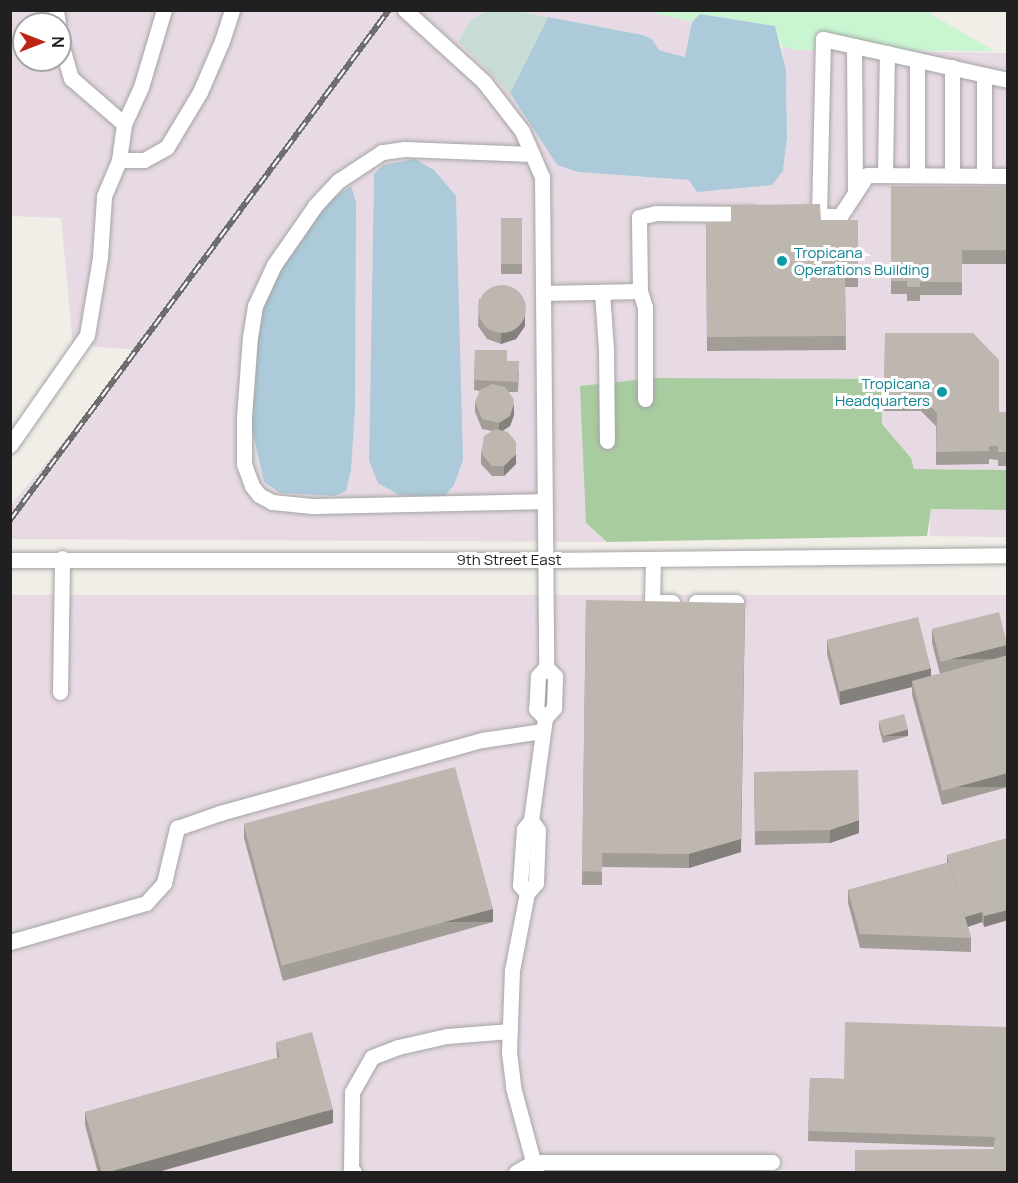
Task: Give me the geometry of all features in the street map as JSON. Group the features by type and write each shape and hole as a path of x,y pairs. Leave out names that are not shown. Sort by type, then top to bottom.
{"street":[{"path":"10,445 87,335 99,257 104,196 120,160 124,124 141,87 164,10"},
{"path":"120,160 144,160 167,147 200,92 222,41 232,10"},
{"path":"405,10 484,82 522,131 542,177 546,667 555,676 554,708 544,725 531,820 538,830 536,883 527,893 512,970 509,1052 513,1087 535,1167"},
{"path":"819,215 823,39 1008,80"},
{"path":"854,46 855,193"},
{"path":"885,175 886,53"},
{"path":"917,60 917,175"},
{"path":"952,67 952,176"},
{"path":"69,72 71,78 124,124"},
{"path":"984,75 984,176"},
{"path":"532,154 404,149 382,152 338,181 315,206 274,265 255,306 250,336 244,418 244,464 252,486 259,495 272,502 312,506 543,501"},
{"path":"645,399 645,307 640,291 639,217 656,213 840,216 867,175 1008,176"},
{"path":"543,292 640,291"},
{"path":"602,292 606,349 607,441"},
{"name":"9th Street East","path":"10,560 62,558 545,560 1008,555"},
{"path":"60,692 62,558"},
{"path":"653,559 652,602 736,602"},
{"path":"10,942 146,903 164,883 177,828 220,813 544,725"},
{"path":"354,1173 351,1168 352,1092 372,1057 398,1047 447,1036 510,1031"},
{"path":"516,1173 535,1167 772,1162"}],"shaded area":[{"path":"11,11 487,11 471,20 458,41 507,88 557,165 578,172 689,180 783,171 787,138 787,95 782,46 797,50 1007,53 1007,470 914,469 911,458 882,424 881,380 586,523 607,542 11,539 11,505 139,350 73,345 61,218 11,216","holes":["383,165 456,196 461,427 378,483 369,461 374,175","351,186 355,411 351,470 346,490 335,496 280,493 264,482 250,420 315,210"]},
{"path":"487,11 514,11 548,17 510,93 458,41 471,20"},
{"path":"514,11 647,11 692,22 686,57 659,50 652,39 643,35"},
{"path":"700,14 775,26 786,70 787,138 783,171 772,185 697,192 689,180 578,172 557,165 510,93 548,17 643,35 652,39 659,50 685,57 692,22"},
{"path":"415,159 434,170 456,196 463,460 454,485 444,497 399,495 378,483 369,461 374,174 383,165"},
{"path":"351,186 356,202 355,411 351,470 346,491 335,496 280,493 264,482 250,420 258,325 270,278 315,210"},
{"path":"930,509 1007,510 1007,537 930,536"},
{"path":"10,595 1007,595 1007,1172 10,1172"}],"green space":[{"path":"647,11 931,11 931,14 994,51 797,50 782,46 775,26 700,14 692,22"},
{"path":"655,378 881,379 882,424 911,458 914,469 1007,470 1007,510 931,509 927,536 607,542 586,523 580,386"}],"building":[{"path":"891,186 1008,186 1008,250 962,250 962,282 920,282 920,287 907,287 907,281 891,281"},
{"name":"Tropicana Operations Building","path":"820,204 821,220 858,220 858,273 845,273 846,336 707,337 706,222 731,222 731,205"},
{"path":"501,218 522,218 522,264 501,264"},
{"path":"502,285 519,292 526,309 519,326 502,333 485,326 478,309 485,292"},
{"name":"Tropicana Headquarters","path":"885,333 973,333 999,360 999,412 1008,412 1008,452 998,452 998,446 989,446 989,451 936,452 937,413 921,397 884,398"},
{"path":"475,350 507,350 507,361 519,361 518,382 474,380"},
{"path":"492,384 505,387 513,398 514,404 510,416 499,423 482,419 475,402 480,390"},
{"path":"495,429 508,432 516,442 516,454 504,466 492,466 481,453 484,436"},
{"path":"586,600 745,603 741,839 689,854 602,853 602,872 582,871"},
{"path":"999,612 1007,645 940,662 932,629"},
{"path":"918,617 931,668 840,691 827,640"},
{"path":"1008,655 1008,773 942,791 912,681"},
{"path":"904,714 908,729 883,736 879,721"},
{"path":"455,767 493,909 282,966 243,824"},
{"path":"858,770 859,820 830,830 755,831 754,772"},
{"path":"1008,838 1008,910 984,916 982,912 965,917 947,855"},
{"path":"949,862 971,938 860,934 848,890"},
{"path":"845,1022 1008,1027 1008,1173 855,1173 855,1150 994,1149 995,1137 808,1131 810,1078 844,1079"},
{"path":"312,1032 333,1109 102,1173 85,1112 280,1057 276,1042"}],"railway":[{"path":"10,520 389,10"}],"place":[{"name":"Tropicana Operations Building","path":"782,261"},
{"name":"Tropicana Headquarters","path":"942,392"}]}
